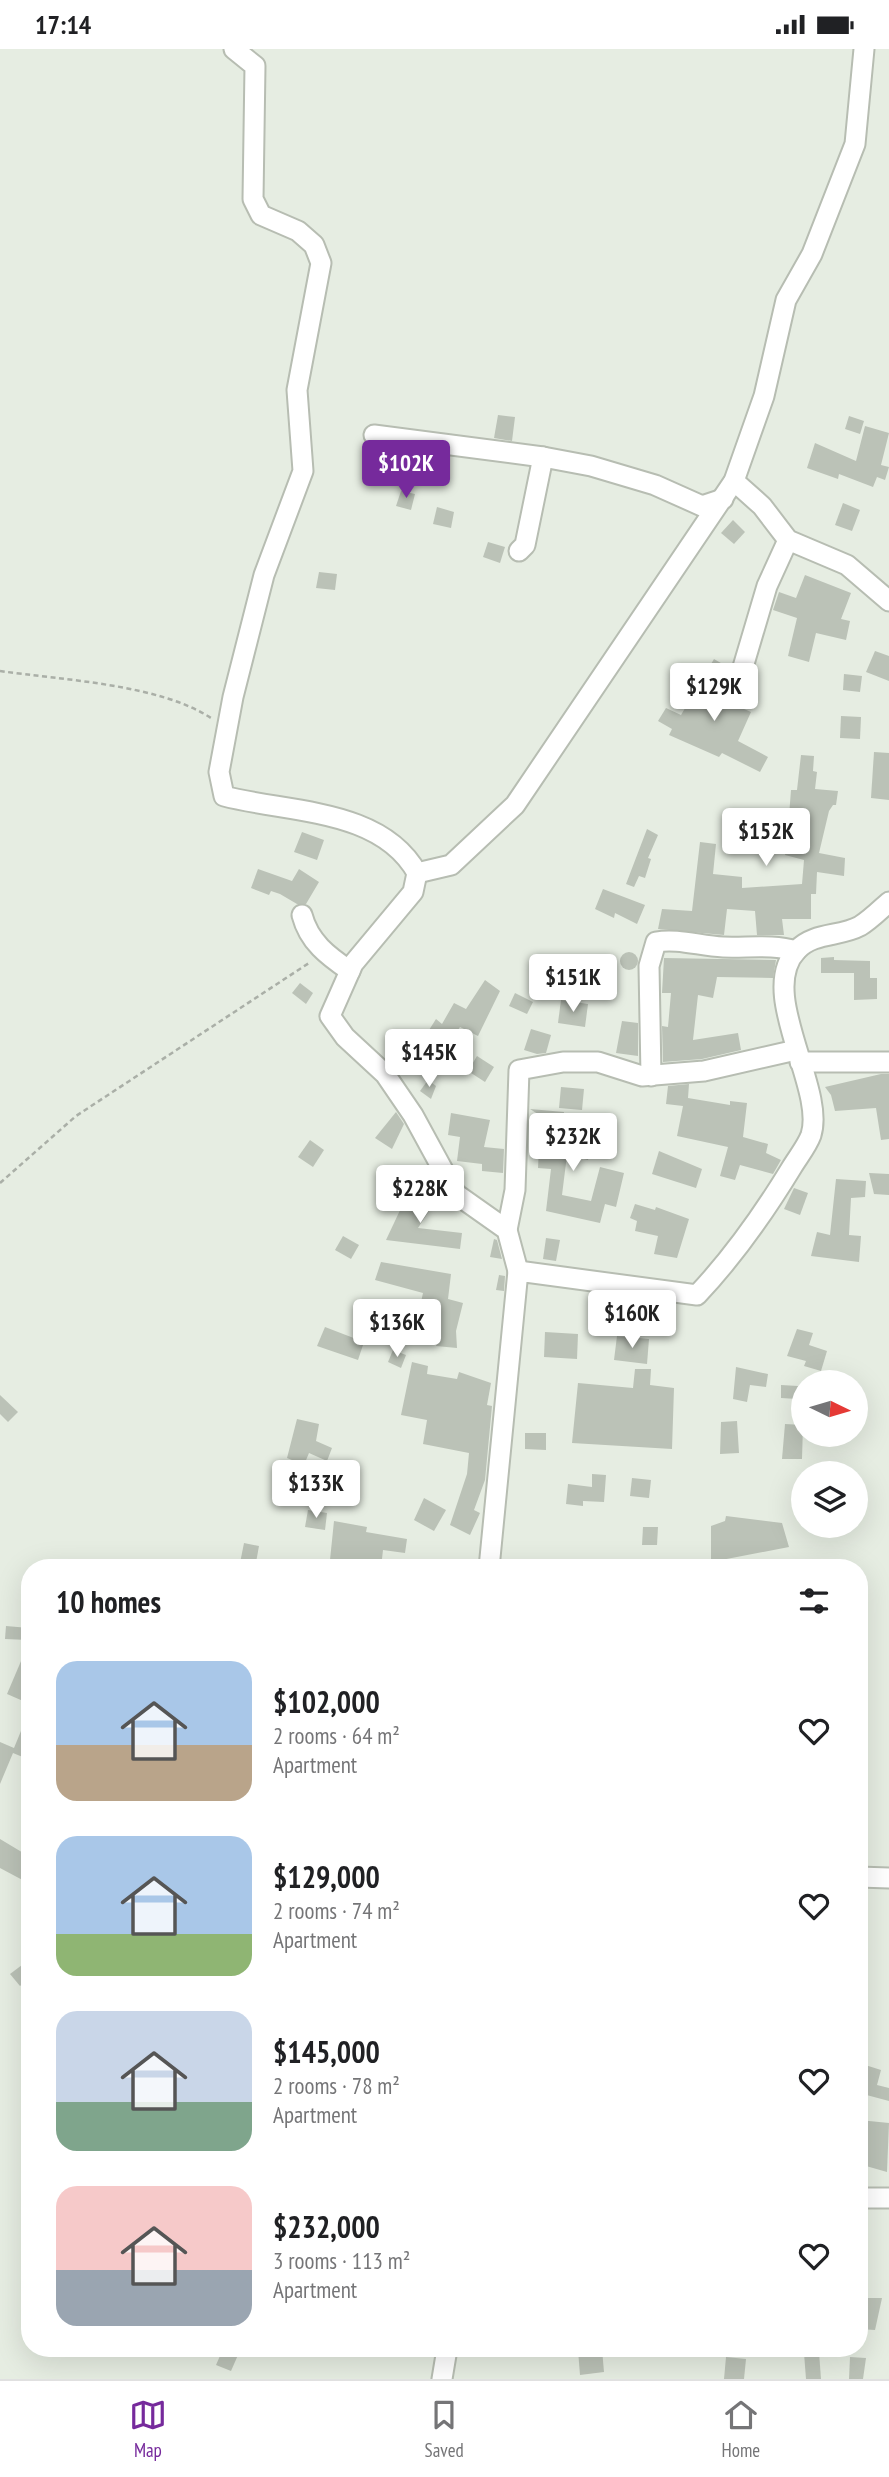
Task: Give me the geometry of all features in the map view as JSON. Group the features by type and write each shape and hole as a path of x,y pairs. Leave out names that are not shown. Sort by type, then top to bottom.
{"street":[{"path":"234,49 255,66 253,199 261,215 298,231 314,245 321,263 298,390 303,471 264,575 233,697 219,772 224,796 343,819 382,835 411,862 417,873 413,892 350,971 330,1016 345,1037 385,1074 413,1115 456,1194 507,1230"},
{"path":"417,873 451,865 515,806 734,481 764,396 786,300 812,254 855,143 864,49"},
{"path":"374,435 543,457 591,466 655,485 702,506 723,499"},
{"path":"519,551 525,545 543,457"},
{"path":"734,481 762,506 788,540 847,565 889,601"},
{"path":"738,684 767,586 788,540"},
{"path":"519,1271 697,1295 736,1251 775,1195 811,1134 810,1096 785,1011 786,971 796,951 816,938 860,926 889,902"},
{"path":"302,915 306,928 323,953 350,971"},
{"path":"651,1076 649,966 656,942 669,940 721,947 782,947 796,951"},
{"path":"490,1559 519,1271 507,1230 515,1190 519,1070 562,1062 598,1062 642,1076 651,1076 798,1056 889,1062"},
{"path":"868,1877 889,1878"},
{"path":"868,2199 889,2198"},
{"path":"442,2379 446,2357"}],"path":[{"path":"0,671 149,693 200,711 228,729"},
{"path":"0,1183 76,1116 323,953"}],"building":[{"path":"498,415 515,417 512,441 494,438"},
{"path":"849,416 864,421 860,434 845,429"},
{"path":"865,426 889,433 881,465 889,467 885,480 877,477 873,487 839,474 838,479 807,468 815,443 856,461"},
{"path":"401,491 415,494 411,510 396,506"},
{"path":"843,503 860,510 852,531 835,525"},
{"path":"437,507 454,512 451,528 433,524"},
{"path":"733,520 745,532 734,544 721,533"},
{"path":"488,542 505,547 500,563 483,557"},
{"path":"319,572 337,574 335,590 316,588"},
{"path":"805,575 851,593 841,619 850,621 846,640 816,633 809,662 788,656 797,618 773,610 779,592 796,598"},
{"path":"875,651 889,656 889,681 866,672"},
{"path":"714,659 726,666 714,696 751,712 738,741 768,757 760,772 722,753 719,757 669,735 672,729 658,721 666,708 681,715"},
{"path":"844,674 862,676 860,692 843,690"},
{"path":"841,716 861,717 860,739 840,738"},
{"path":"874,752 889,753 889,800 871,798"},
{"path":"801,755 814,756 813,771 817,772 815,789 838,791 836,805 829,811 819,853 845,858 844,876 817,872 816,894 811,894 811,919 782,919 784,935 757,935 755,911 727,909 724,935 658,929 662,909 692,911 700,842 716,844 713,874 742,877 742,888 802,884 804,860 785,855 786,851 758,849 759,844 751,844 755,813 789,816 791,790 797,790"},
{"path":"647,829 658,835 648,858 651,859 645,878 639,876 634,887 626,884"},
{"path":"302,832 324,840 317,860 294,852"},
{"path":"258,869 292,881 299,869 319,882 306,904 297,904 280,894 271,891 269,895 251,888"},
{"path":"603,889 645,905 637,924 615,913 614,918 595,909"},
{"path":"629,952 635,955 638,961 635,967 629,970 623,967 620,961 623,955"},
{"path":"834,957 834,960 870,961 870,978 877,978 877,999 854,1000 854,973 821,973 821,958"},
{"path":"664,958 776,960 773,978 717,977 713,998 698,995 693,1040 738,1033 741,1050 702,1059 663,1062 662,1026 668,1027 671,993 662,993"},
{"path":"485,980 500,991 478,1036 460,1027 444,1051 424,1038 436,1019 442,1024 454,1003 466,1009"},
{"path":"300,983 313,993 306,1004 292,993"},
{"path":"515,993 533,1002 527,1014 509,1006"},
{"path":"561,1000 588,1004 585,1027 558,1023"},
{"path":"622,1021 638,1023 638,1056 616,1053"},
{"path":"531,1029 551,1035 546,1053 537,1054 524,1050"},
{"path":"477,1056 494,1067 485,1082 468,1071"},
{"path":"889,1074 889,1139 881,1140 876,1108 835,1111 831,1095 825,1087"},
{"path":"428,1080 436,1086 431,1099 420,1091"},
{"path":"689,1084 688,1098 730,1105 730,1101 747,1103 743,1137 768,1144 766,1153 781,1160 773,1174 740,1165 735,1180 720,1176 728,1147 677,1136 683,1106 666,1104 668,1086"},
{"path":"561,1087 584,1089 582,1110 559,1108"},
{"path":"530,1109 564,1112 562,1134 592,1141 588,1160 567,1155 562,1195 591,1201 600,1167 624,1173 616,1207 605,1204 600,1223 546,1211 551,1169 538,1168 539,1148 542,1132 546,1132 547,1125 558,1127"},
{"path":"396,1112 404,1124 392,1149 375,1138"},
{"path":"451,1113 490,1120 484,1147 504,1149 503,1173 482,1171 482,1164 457,1161 460,1137 448,1135"},
{"path":"310,1140 324,1150 313,1167 298,1157"},
{"path":"659,1151 702,1169 696,1188 652,1174"},
{"path":"869,1173 889,1174 889,1195 874,1194"},
{"path":"836,1179 866,1181 865,1197 851,1198 849,1235 861,1236 859,1262 811,1256 817,1232 830,1235"},
{"path":"794,1188 808,1193 800,1215 784,1209"},
{"path":"410,1189 434,1203 418,1228 462,1233 460,1249 386,1240"},
{"path":"635,1204 655,1210 656,1207 689,1219 677,1258 654,1254 658,1236 635,1231 637,1221 630,1218"},
{"path":"343,1236 359,1245 351,1259 335,1250"},
{"path":"546,1238 560,1240 556,1261 543,1259"},
{"path":"494,1239 497,1240 502,1259 490,1257"},
{"path":"381,1262 451,1274 448,1299 463,1303 456,1331 457,1348 436,1346 438,1334 415,1329 423,1293 375,1280"},
{"path":"499,1275 505,1276 504,1291 496,1290"},
{"path":"362,1307 375,1309 373,1322 360,1320"},
{"path":"325,1327 364,1342 358,1360 317,1346"},
{"path":"797,1329 813,1333 809,1345 827,1351 821,1370 804,1366 806,1361 787,1356"},
{"path":"545,1332 578,1334 577,1359 544,1357"},
{"path":"617,1336 649,1339 647,1364 614,1360"},
{"path":"393,1350 406,1355 401,1368 388,1362"},
{"path":"412,1362 428,1366 427,1374 457,1379 459,1372 491,1383 487,1405 492,1406 485,1480 474,1510 480,1513 470,1535 450,1525 467,1474 469,1453 423,1444 427,1420 401,1415"},
{"path":"736,1367 768,1374 766,1387 750,1385 747,1402 733,1399"},
{"path":"635,1369 651,1369 650,1385 674,1388 672,1449 572,1443 578,1383 633,1388"},
{"path":"781,1385 791,1386 791,1399 781,1398"},
{"path":"0,1395 18,1412 8,1422 0,1414"},
{"path":"297,1419 319,1424 316,1441 332,1448 327,1461 309,1453 304,1465 287,1458"},
{"path":"737,1421 739,1453 720,1454 721,1422"},
{"path":"785,1424 791,1424 791,1447 802,1447 802,1459 782,1459"},
{"path":"525,1433 546,1433 546,1450 525,1449"},
{"path":"592,1474 606,1475 604,1502 583,1501 583,1506 566,1504 568,1484 592,1487"},
{"path":"632,1478 651,1480 649,1498 630,1496"},
{"path":"424,1498 446,1510 434,1531 414,1520"},
{"path":"308,1510 327,1513 325,1530 305,1527"},
{"path":"726,1516 782,1523 789,1547 727,1559 711,1559 711,1526 725,1521"},
{"path":"334,1521 367,1527 366,1532 407,1539 405,1553 383,1550 382,1559 330,1559"},
{"path":"643,1527 658,1527 657,1545 642,1545"},
{"path":"244,1543 259,1546 257,1559 241,1559"},
{"path":"6,1626 21,1627 21,1640 5,1639"},
{"path":"21,1661 21,1700 7,1694"},
{"path":"21,1731 21,1756 13,1753 0,1784 0,1742 14,1748"},
{"path":"0,1839 21,1852 21,1879 0,1868"},
{"path":"21,1966 21,1985 20,1986 10,1974"},
{"path":"868,2066 881,2070 877,2085 889,2088 889,2101 868,2095"},
{"path":"868,2121 889,2123 887,2172 868,2167"},
{"path":"868,2298 882,2298 875,2330 868,2330"},
{"path":"220,2357 237,2357 231,2371 216,2365"},
{"path":"579,2357 603,2357 604,2372 580,2375"},
{"path":"726,2357 746,2359 744,2379 724,2379"},
{"path":"804,2357 819,2357 821,2379 806,2379"},
{"path":"850,2357 866,2358 863,2379 849,2379"}]}
